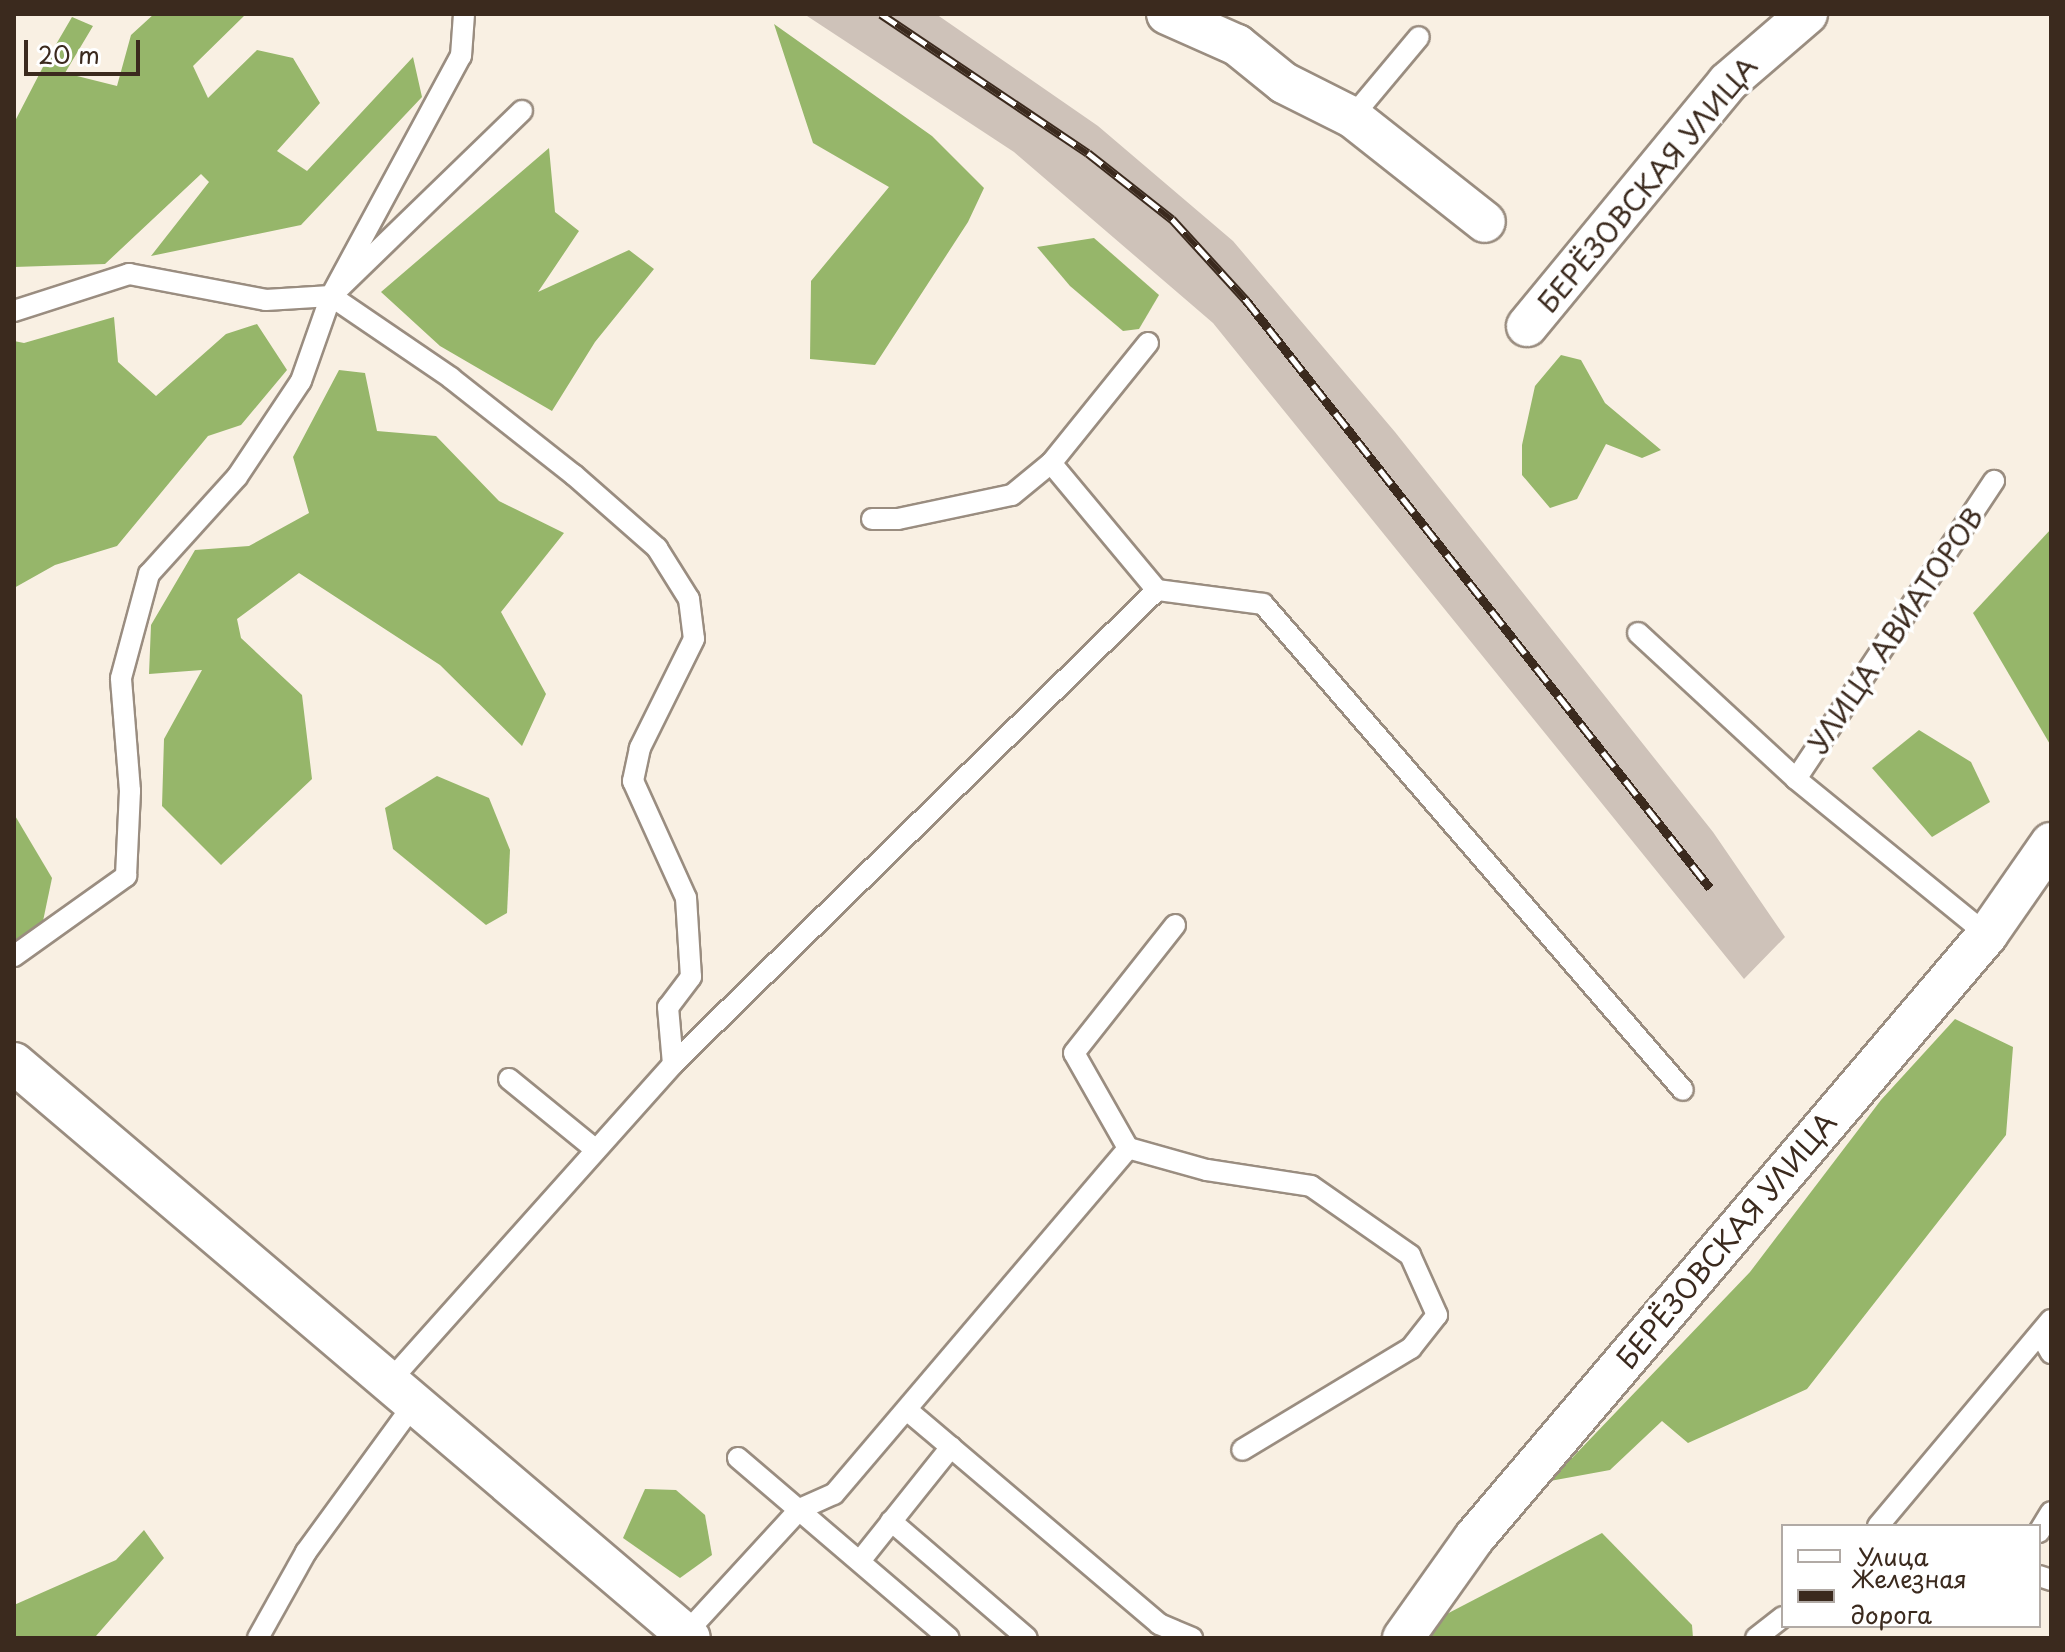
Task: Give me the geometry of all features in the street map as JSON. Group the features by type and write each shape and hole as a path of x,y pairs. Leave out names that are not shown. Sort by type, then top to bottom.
{"street":[{"path":"1167,14 1237,45"},
{"path":"1210,14 1237,45 1284,83 1352,117 1485,222"},
{"name":"БЕРЁЗОВСКАЯ УЛИЦА","path":"1527,326 1728,82 1807,14"},
{"name":"БЕРЁЗОВСКАЯ УЛИЦА","path":"1403,1638 1474,1538 1987,935 2051,843"},
{"path":"14,1063 688,1636"}],"lane":[{"path":"14,956 126,876 130,791 121,678 149,574 237,477 301,381 331,296 461,56 464,14"},
{"path":"1352,117 1419,37"},
{"path":"331,296 522,111"},
{"path":"14,311 129,274 266,300 331,296 451,378 574,475 657,548 689,599 694,639 640,748 633,781 686,898 691,977 668,1007 673,1064"},
{"path":"872,519 1012,495 1051,463 1148,343"},
{"path":"1051,463 1157,590 1263,604 1683,1090"},
{"name":"УЛИЦА АВИАТОРОВ","path":"1796,779 1994,481"},
{"path":"258,1638 401,1394 596,1150 673,1064 1157,590"},
{"name":"УЛИЦА АВИАТОРОВ","path":"1638,633 1796,779 1987,935"},
{"path":"1175,925 1074,1053 1128,1148 1207,1170 1311,1186 1410,1255 1437,1315 1411,1348 1242,1450"},
{"path":"509,1079 596,1150"},
{"path":"688,1636 800,1509 834,1494 1128,1148"},
{"path":"2046,1327 2051,1353"},
{"path":"1880,1524 2046,1327"},
{"path":"907,1410 1159,1624 1192,1638"},
{"path":"860,1561 951,1447"},
{"path":"738,1458 949,1638"},
{"path":"891,1521 1027,1638"},
{"path":"1756,1638 1781,1619"}],"shaded area":[{"path":"804,14 936,14 1098,126 1233,241 1395,432 1713,832 1785,937 1744,979 1213,323 1014,152"}],"green space":[{"path":"154,14 246,14 193,66 208,98 257,50 293,58 320,103 277,151 307,171 413,57 422,97 301,225 151,256 209,182 201,174 105,264 14,267 14,123 44,65 72,17 93,26 65,73 117,86 131,35"},
{"path":"774,24 932,136 984,188 968,222 875,365 810,359 811,281 889,187 813,143"},
{"path":"549,148 555,212 579,231 538,292 629,250 654,269 595,342 552,411 440,346 381,292"},
{"path":"1094,238 1159,295 1139,329 1123,331 1070,286 1037,247"},
{"path":"114,317 118,362 156,396 226,334 257,324 287,370 241,425 208,436 117,546 55,565 14,588 14,341 24,343"},
{"path":"1561,355 1581,360 1605,403 1661,450 1642,458 1606,444 1577,499 1550,508 1522,475 1522,445 1535,386"},
{"path":"339,370 365,373 377,431 436,436 499,501 564,533 501,612 546,694 522,746 440,665 299,573 237,619 241,638 302,695 312,779 221,865 162,806 164,739 202,670 149,674 151,625 195,550 249,546 309,513 293,457"},
{"path":"2051,529 2051,746 1973,613"},
{"path":"1919,730 1971,762 1990,802 1932,837 1872,768"},
{"path":"437,776 489,798 510,850 507,913 486,925 393,849 385,808"},
{"path":"14,814 52,878 38,945 14,954"},
{"path":"1955,1019 2013,1047 2006,1135 1807,1389 1688,1443 1662,1421 1610,1470 1550,1481 1750,1272 1881,1100"},
{"path":"645,1489 676,1490 705,1515 712,1555 680,1578 623,1538"},
{"path":"144,1530 164,1558 96,1636 14,1638 14,1605 116,1560"},
{"path":"1602,1533 1692,1625 1693,1638 1429,1638 1439,1618"}],"railway":[{"path":"881,14 1088,153 1172,219 1246,300 1710,888"}]}
